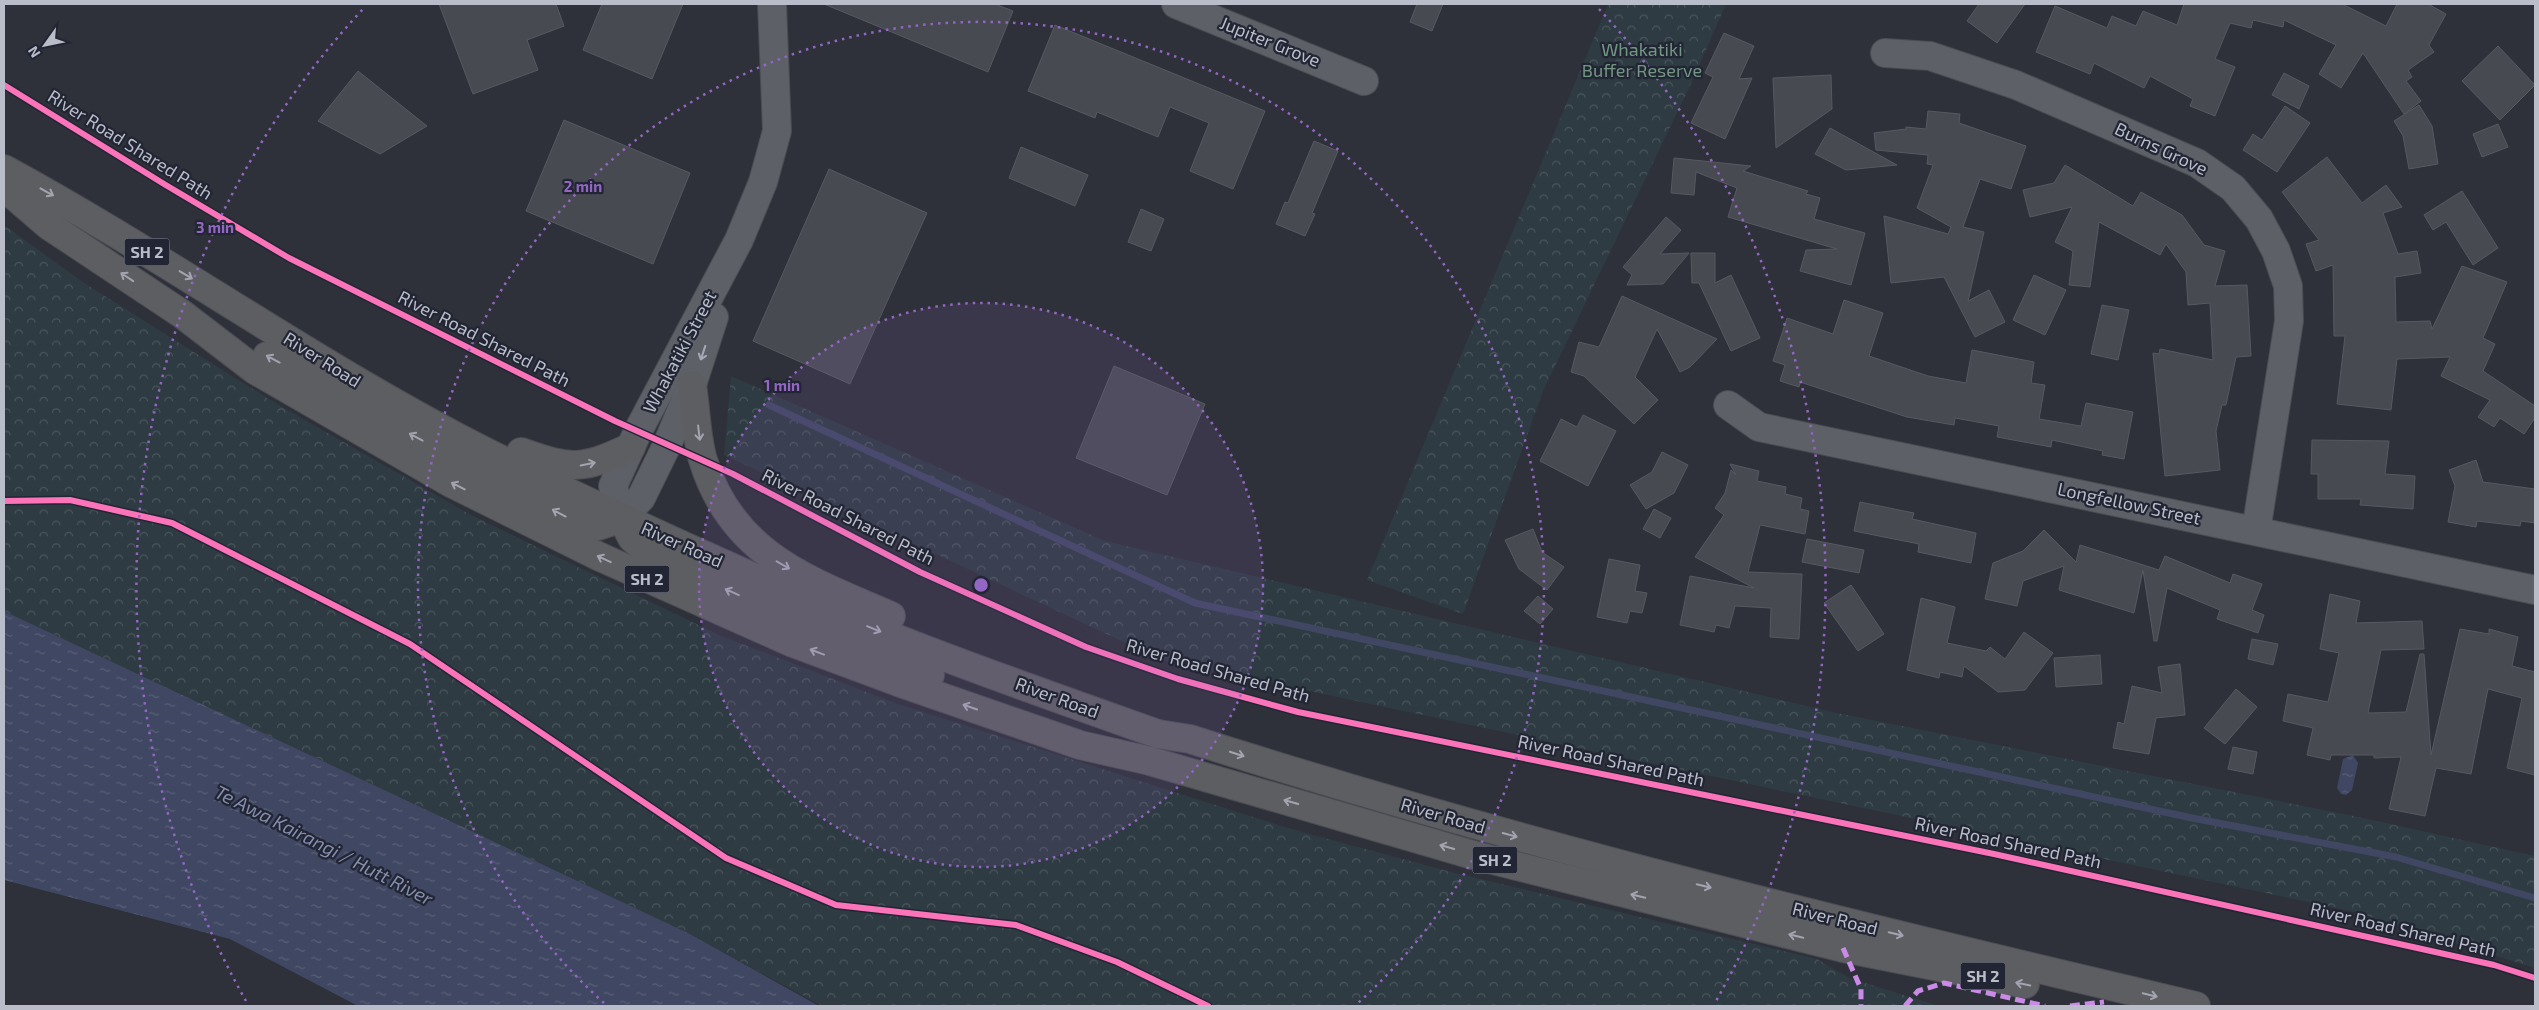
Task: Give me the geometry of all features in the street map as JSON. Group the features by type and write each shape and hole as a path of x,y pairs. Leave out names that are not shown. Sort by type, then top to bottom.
{"highway":[{"name":"River Road","path":"4,169 58,198 359,384 433,424 622,518 817,606 919,647 1158,734 1190,739 1428,813 1657,874 1983,956 2196,1006"},
{"name":"River Road","path":"4,187 48,225 182,314 254,370 451,483 598,556 784,639 898,682 1080,746 1150,761 1473,855 1825,944 2075,994 2122,1006"},
{"path":"182,314 267,356 570,518 598,526 622,518 632,538 655,558 917,670 1088,731 1150,761"},
{"path":"289,339 328,351 516,450 554,464 581,466 600,461 631,448"},
{"path":"692,385 702,459 714,491 746,537 770,557 816,584 966,648 1163,722 1190,739"}],"street":[{"name":"Whakatiki Street","path":"622,518 613,486 739,240 764,182 777,131 772,4"},
{"name":"Jupiter Grove","path":"1176,4 1364,81"},
{"name":"Burns Grove","path":"1885,53 1930,56 2016,85 2197,163 2233,188 2259,219 2276,251 2288,286 2289,321 2256,531"},
{"name":"Whakatiki Street","path":"622,518 641,498 692,385 739,240"},
{"name":"Longfellow Street","path":"1728,405 1759,427 2535,590"}],"green space":[{"name":"Whakatiki Buffer Reserve","path":"1608,4 1726,4 1688,90 1543,391 1463,614 1367,580"},
{"path":"4,225 84,283 272,401 471,515 719,635 895,703 1291,829 1455,873 1817,959 1849,978 1939,1006 822,1006 688,933 4,611"},
{"path":"731,376 1105,541 1837,713 2354,816 2535,856 2535,968 2351,911 1162,660 724,455"}],"water":[{"name":"Te Awa Kairangi / Hutt River","path":"4,611 688,933 819,1006 358,1006 230,939 4,880"},
{"path":"2353,755 2358,763 2352,790 2346,795 2341,794 2337,788 2343,759"}],"building":[{"path":"439,4 556,4 564,26 527,40 538,70 473,94"},
{"path":"602,4 683,4 652,79 583,50"},
{"path":"824,4 995,4 1013,11 988,72"},
{"path":"1417,4 1443,4 1432,31 1410,22"},
{"path":"1979,4 2025,4 1997,43 1967,21"},
{"path":"2184,4 2342,4 2386,26 2397,4 2428,4 2446,14 2429,45 2434,52 2408,70 2412,77 2406,81 2421,101 2404,114 2363,53 2341,88 2319,74 2336,45 2284,20 2283,27 2253,20 2251,28 2230,23 2215,59 2235,67 2215,116 2190,106 2193,99 2150,76 2144,88 2094,63 2090,74 2036,52 2055,6 2107,28 2112,16 2136,26 2143,11 2177,25"},
{"path":"1055,25 1265,111 1233,189 1190,171 1209,123 1170,107 1158,137 1097,112 1095,118 1028,91"},
{"path":"1724,33 1754,46 1739,79 1752,78 1725,139 1691,123 1713,77 1705,73"},
{"path":"2498,46 2535,85 2500,120 2462,81"},
{"path":"358,71 427,126 380,154 318,121"},
{"path":"2284,73 2309,86 2299,109 2272,95"},
{"path":"1831,75 1832,109 1776,148 1773,78"},
{"path":"2419,105 2432,126 2438,164 2409,169 2403,136 2394,121"},
{"path":"2285,106 2310,123 2277,172 2243,150 2253,134 2262,140"},
{"path":"1928,111 1960,114 1959,123 2026,146 2011,189 1980,179 1963,227 1984,232 1968,301 1989,290 2005,322 1975,337 1944,277 1891,283 1884,216 1948,234 1951,227 1917,208 1933,165 1927,164 1928,155 1876,150 1874,133 1906,129 1906,127 1926,129"},
{"path":"564,120 690,173 653,264 526,211"},
{"path":"2498,124 2508,147 2482,157 2473,134"},
{"path":"1830,128 1897,165 1846,170 1815,154"},
{"path":"1314,141 1338,151 1312,213 1315,214 1305,236 1276,224 1285,202 1288,203"},
{"path":"1021,147 1088,175 1075,206 1009,178"},
{"path":"2327,157 2362,203 2386,185 2402,207 2383,213 2398,254 2417,251 2421,273 2395,277 2396,322 2430,321 2432,329 2462,266 2507,282 2483,338 2495,344 2483,371 2535,406 2535,418 2524,434 2500,418 2494,427 2478,417 2490,400 2441,376 2450,357 2397,359 2391,410 2337,404 2345,336 2334,336 2333,265 2316,271 2306,244 2319,240 2282,192"},
{"path":"1674,158 1751,166 1743,171 1808,191 1806,194 1820,198 1814,219 1865,233 1851,285 1800,271 1806,250 1837,249 1728,217 1737,188 1696,172 1694,195 1671,193"},
{"path":"2065,165 2133,206 2141,192 2182,215 2204,245 2225,251 2215,286 2247,285 2251,356 2236,357 2226,405 2222,405 2216,431 2220,470 2165,476 2153,353 2159,354 2160,349 2213,360 2210,303 2188,305 2186,272 2166,244 2160,255 2099,222 2090,287 2069,285 2073,251 2055,242 2072,207 2030,217 2023,190 2054,183"},
{"path":"829,169 927,213 850,384 753,341"},
{"path":"2462,191 2498,248 2473,265 2446,222 2433,230 2424,215"},
{"path":"1141,209 1164,219 1151,251 1128,242"},
{"path":"1666,217 1681,230 1660,254 1689,253 1663,284 1627,285 1632,275 1623,267"},
{"path":"1691,253 1715,253 1715,283 1731,275 1760,338 1731,351 1699,283 1692,283"},
{"path":"2034,275 2066,290 2045,335 2013,320"},
{"path":"1622,296 1717,339 1690,367 1680,372 1657,329 1635,377 1658,400 1634,424 1584,376 1571,372 1579,342 1599,347"},
{"path":"1844,300 1883,313 1869,356 1928,376 1966,383 1972,350 2034,362 2031,383 2045,385 2039,419 2081,426 2086,403 2133,412 2124,459 2102,455 2103,451 2052,440 2051,447 1997,437 1999,426 1955,418 1954,425 1907,417 1800,382 1799,387 1780,381 1785,365 1773,361 1787,318 1833,334"},
{"path":"2102,305 2129,310 2118,360 2091,354"},
{"path":"1114,366 1205,404 1167,495 1076,458"},
{"path":"1583,415 1616,431 1588,486 1540,461 1561,419 1577,427"},
{"path":"2312,440 2389,441 2385,474 2415,476 2413,509 2360,505 2361,499 2318,499 2318,474 2311,474"},
{"path":"1662,452 1688,465 1674,493 1646,509 1630,485 1652,472"},
{"path":"2476,460 2483,482 2535,489 2535,523 2521,521 2520,526 2477,521 2476,527 2448,522 2455,486 2449,470"},
{"path":"1730,464 1759,471 1757,481 1786,487 1785,494 1802,498 1800,509 1809,511 1805,534 1760,525 1748,572 1802,574 1799,639 1770,637 1771,608 1735,606 1729,628 1716,625 1714,632 1680,625 1690,576 1754,588 1695,557 1724,515 1715,508 1725,493 1731,470 1736,475"},
{"path":"1860,502 1914,513 1912,519 1976,533 1971,563 1918,552 1919,544 1854,531"},
{"path":"1654,509 1671,518 1660,538 1643,529"},
{"path":"1533,529 1542,552 1564,567 1547,590 1519,569 1505,540"},
{"path":"2044,530 2076,562 2080,545 2159,570 2165,556 2230,583 2233,574 2262,584 2252,610 2264,615 2258,633 2217,619 2220,610 2167,588 2157,641 2154,641 2143,570 2134,613 2059,590 2064,566 2023,581 2017,606 1985,599 1993,563 2023,551"},
{"path":"1807,539 1864,550 1859,573 1802,562"},
{"path":"1609,559 1640,565 1635,591 1647,593 1642,613 1630,611 1627,623 1597,617"},
{"path":"1851,585 1884,634 1858,651 1824,603"},
{"path":"2330,594 2360,601 2356,623 2422,621 2424,649 2381,650 2368,713 2406,712 2420,654 2424,654 2431,755 2460,629 2489,634 2489,629 2518,637 2512,666 2535,672 2535,775 2507,768 2522,698 2488,689 2471,774 2436,768 2425,816 2389,809 2401,757 2374,758 2374,755 2331,755 2330,760 2307,755 2313,728 2283,721 2288,694 2328,702 2339,653 2320,649"},
{"path":"1538,596 1553,609 1540,624 1524,611"},
{"path":"1921,598 1955,607 1947,643 1986,651 1990,647 2005,659 2024,632 2053,653 2025,690 1998,692 1964,666 1962,677 1940,672 1939,678 1907,670"},
{"path":"2252,639 2278,644 2273,665 2248,659"},
{"path":"2100,655 2102,684 2056,687 2054,658"},
{"path":"2180,664 2185,715 2156,718 2149,754 2113,748 2118,722 2124,724 2132,686 2162,693 2158,667"},
{"path":"2236,689 2257,707 2225,744 2204,728"},
{"path":"2233,747 2257,752 2253,774 2228,769"}],"waterway":[{"path":"769,405 1195,603 2192,818 2396,857 2535,898"}],"marked path":[{"path":"1843,948 1861,989 1861,1006"},
{"path":"1905,1006 1918,991 1944,983 2045,1006"},
{"path":"2070,1006 2104,1002"}],"cycle path":[{"name":"River Road Shared Path","path":"4,85 164,184 289,258 615,421 733,474 920,572 1086,647 1178,679 1298,712 1994,854 2494,965 2535,978"},
{"path":"4,501 70,500 172,523 410,644 726,858 836,905 1016,925 1117,962 1208,1006"}]}
